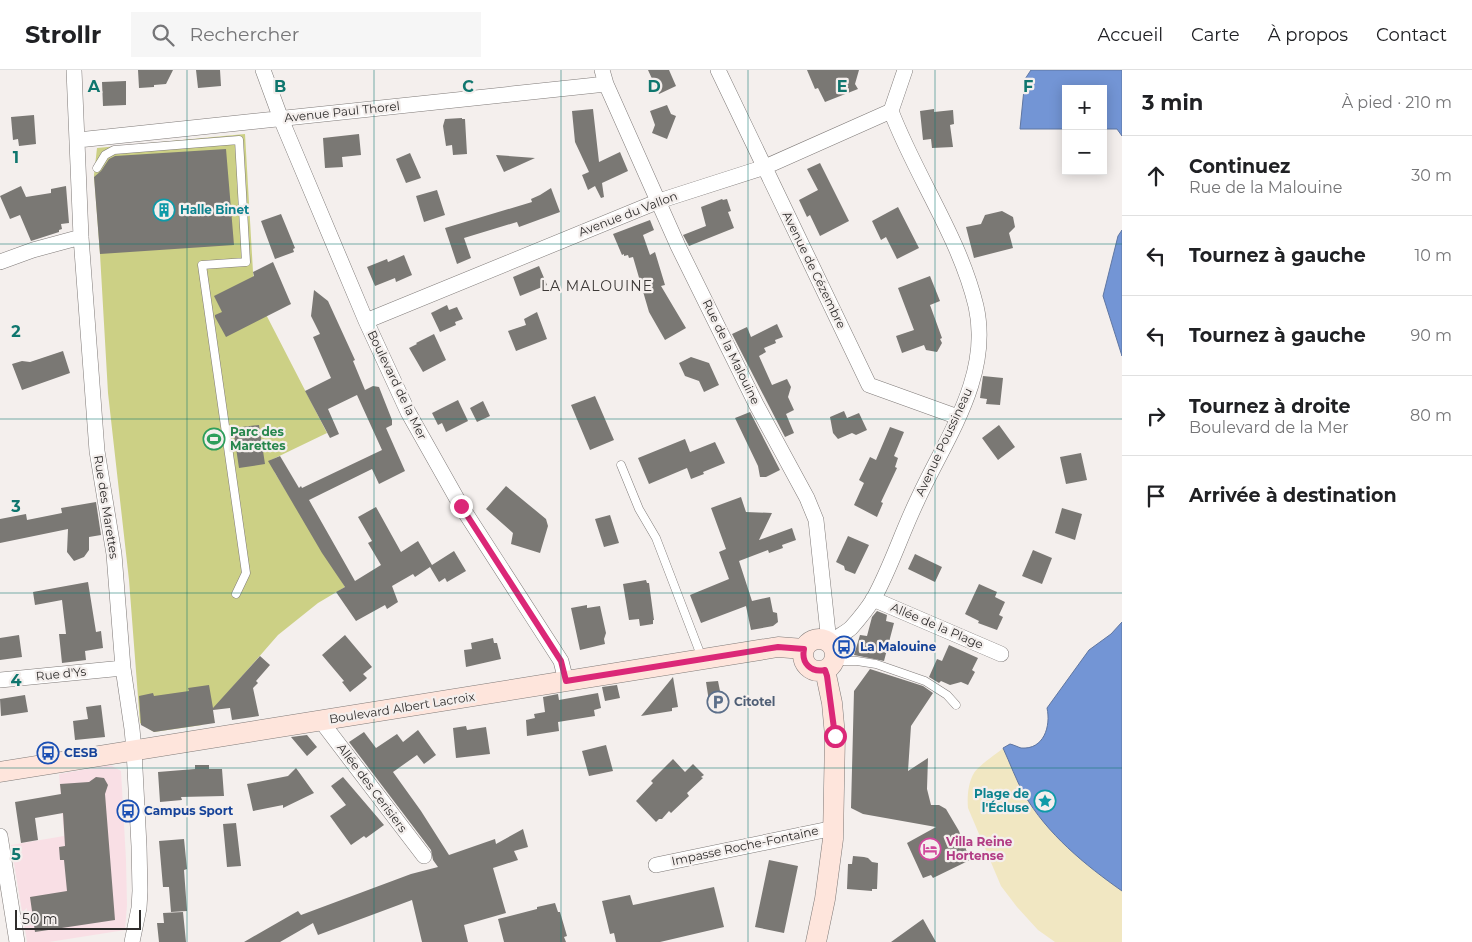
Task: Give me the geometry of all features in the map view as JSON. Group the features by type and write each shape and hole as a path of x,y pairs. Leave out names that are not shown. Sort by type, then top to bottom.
{"street":[{"name":"Rue des Marettes","path":"74,70 81,237 97,451 114,554 122,668 134,750 140,891 139,908 132,942"},
{"name":"Boulevard de la Mer","path":"264,70 281,119 366,321 408,412 461,506 561,661 566,681"},
{"name":"Avenue de Cézembre","path":"718,70 870,386 958,417"},
{"path":"892,111 905,70"},
{"name":"Avenue Paul Thorel","path":"78,140 281,119 604,77"},
{"name":"Rue de la Malouine","path":"604,77 682,254 756,404 807,498 816,520 828,633 835,736 834,828 825,899 816,942"},
{"name":"Avenue du Vallon","path":"366,321 659,201 765,167 892,111"},
{"name":"Avenue Poussineau","path":"828,654 836,638 850,629 873,598 917,499 958,417 970,389 978,357 979,330 976,307 962,261 903,142 892,111"},
{"path":"0,262 33,250 81,237"},
{"name":"Allée de la Plage","path":"873,598 1001,654"},
{"path":"815,640 828,654 815,670 806,664 803,655 807,645 815,640"},
{"name":"Boulevard Albert Lacroix","path":"0,772 778,647 804,649"},
{"name":"Rue d'Ys","path":"0,680 122,668"},
{"name":"Allée des Cerisiers","path":"321,721 424,856"},
{"name":"Impasse Roche-Fontaine","path":"656,865 834,828"},
{"path":"0,836 17,942"}],"lane":[{"path":"98,168 105,155 114,150 239,140 246,262 202,265 246,574 236,594"},
{"path":"621,465 639,510 656,538 703,660"},
{"path":"828,654 876,664 926,681 947,695 956,704"}],"shaded area":[{"path":"110,765 121,771 126,860 127,905 125,930 49,942 27,942 11,845 64,836 59,774"}],"green space":[{"name":"Parc des Marettes","path":"245,134 256,295 327,433 271,460 275,473 345,587 318,603 278,635 203,721 202,725 154,732 140,723 129,580 108,393 94,175 97,148"}],"sand":[{"name":"Plage de l'Écluse","path":"1122,622 1122,942 1055,942 1038,930 1001,886 968,808 969,786 976,770 1010,744 1021,748 1029,748 1040,741 1047,729 1047,708 1089,650 1111,634"}],"water":[{"path":"1031,70 1122,70 1122,136 1117,129 1107,129 1107,85 1062,85 1062,129 1020,129 1025,79"},
{"path":"1122,230 1122,356 1103,296 1118,236"},
{"path":"1122,622 1122,891 1068,848 1033,809 1003,748 1010,744 1021,748 1029,748 1040,741 1047,729 1047,708 1089,650 1111,634"}],"building":[{"path":"138,70 173,70 166,84 139,88"},
{"path":"196,70 220,70 221,86 198,88"},
{"path":"648,70 669,70 676,86 659,94"},
{"path":"807,70 859,70 855,84 858,89 825,102 818,88 815,89"},
{"path":"126,81 126,105 103,106 102,82"},
{"path":"667,105 671,114 676,116 667,139 652,133 655,125 650,111"},
{"path":"593,109 599,162 620,152 628,171 602,183 604,197 601,198 595,186 588,190 582,175 589,172 575,142 572,111"},
{"path":"934,109 934,112 953,110 954,124 950,125 953,147 932,148 931,139 923,140 920,111"},
{"path":"34,115 36,144 19,146 18,139 13,140 11,117"},
{"path":"445,119 465,119 467,154 453,155 452,145 446,146 443,126"},
{"path":"359,134 361,155 342,157 343,167 325,168 323,138"},
{"name":"Halle Binet","path":"226,149 234,245 100,254 94,177 101,171 109,159 115,156"},
{"path":"410,153 421,178 406,183 396,159"},
{"path":"496,155 535,158 504,172"},
{"path":"820,163 849,221 820,236 810,215 807,217 799,200 818,190 807,169"},
{"path":"21,186 26,197 51,193 51,189 66,186 69,223 61,224 62,229 59,232 31,241 20,215 10,219 0,196"},
{"path":"551,188 560,212 519,227 517,222 464,238 471,258 457,264 445,228 532,202 531,199"},
{"path":"437,190 445,215 424,222 416,196"},
{"path":"727,199 731,211 728,212 734,228 689,246 683,235 706,226 701,207"},
{"path":"898,207 919,248 897,259 886,237 881,240 872,221"},
{"path":"1002,211 1013,217 1015,227 1009,233 1013,248 974,258 966,227 981,224 985,215"},
{"path":"281,214 295,248 293,249 294,252 275,259 261,221"},
{"path":"650,220 654,230 643,235 650,255 655,252 665,285 661,286 686,328 665,340 649,312 633,257 629,258 628,255 622,255 613,234"},
{"path":"404,255 412,275 396,282 395,278 375,286 367,267 387,259 388,262"},
{"path":"273,262 291,304 226,337 215,317 215,315 222,312 214,296 254,276 253,272"},
{"path":"539,266 547,285 520,296 513,277"},
{"path":"930,276 940,301 930,305 942,338 940,339 942,343 937,352 926,350 924,345 902,353 896,336 914,330 898,288"},
{"path":"314,290 328,301 355,360 353,361 365,390 373,386 379,387 392,420 392,425 386,428 405,471 379,484 372,469 309,500 355,581 381,565 368,543 372,541 358,517 376,507 401,552 418,541 432,565 454,551 466,571 447,582 445,578 439,582 430,567 415,577 413,574 392,586 398,602 387,609 385,605 356,621 336,592 345,587 322,553 268,461 280,456 299,488 301,486 302,488 382,450 357,395 328,409 339,434 330,438 305,391 331,378 313,337 320,334 311,316"},
{"path":"447,305 449,310 457,307 463,319 455,322 456,325 440,332 431,313"},
{"path":"537,312 547,339 516,351 508,331 526,325 524,319"},
{"path":"777,324 783,337 775,340 776,343 764,348 766,352 759,356 772,385 787,379 791,387 788,397 794,410 786,414 794,433 785,437 732,334 747,327 751,337"},
{"path":"434,334 446,360 423,372 409,348"},
{"path":"63,351 70,373 22,390 12,364 22,361 30,362"},
{"path":"691,357 709,363 719,385 704,392 699,381 685,376 679,363"},
{"path":"983,376 1003,378 1000,405 986,404 987,399 980,398"},
{"path":"595,396 614,440 590,450 571,405"},
{"path":"458,400 468,421 446,432 442,423 438,425 432,413"},
{"path":"483,401 490,416 477,422 470,408"},
{"path":"844,411 847,418 859,413 867,430 856,435 852,433 838,439 833,433 830,417"},
{"path":"750,412 780,470 766,477 760,477 758,466 735,418"},
{"path":"259,425 265,464 239,468 233,428"},
{"path":"999,425 1015,447 998,460 982,438"},
{"path":"890,427 904,432 894,456 898,458 895,467 897,468 881,502 883,503 877,517 854,505 864,483 859,480 870,457 876,460"},
{"path":"685,439 690,452 715,442 725,463 691,479 687,468 649,484 638,458"},
{"path":"1081,453 1087,480 1066,484 1060,457"},
{"path":"506,486 546,519 548,526 540,553 511,544 513,533 486,509"},
{"path":"741,497 746,512 772,513 759,540 792,528 796,540 782,545 783,548 769,553 768,550 739,561 752,601 770,597 773,612 777,613 778,622 773,626 751,630 746,606 701,623 690,595 729,579 719,552 726,549 711,508"},
{"path":"96,502 101,535 89,537 89,550 84,557 74,561 67,552 68,529 0,543 0,519 26,514 27,520 62,513 61,508"},
{"path":"1062,508 1082,514 1075,540 1055,533"},
{"path":"610,515 619,543 604,547 595,519"},
{"path":"848,536 869,545 855,574 845,570 844,566 836,562"},
{"path":"1033,550 1052,558 1042,584 1022,576"},
{"path":"915,554 942,567 935,582 908,569"},
{"path":"646,580 649,583 654,620 653,624 640,626 639,619 629,620 623,584"},
{"path":"88,582 96,632 101,631 103,648 85,651 86,660 62,663 59,634 66,634 62,600 35,605 33,592"},
{"path":"979,584 997,592 995,597 1005,602 999,615 1003,617 997,630 978,623 979,621 965,614"},
{"path":"587,605 587,608 600,606 606,633 605,644 580,650 571,608"},
{"path":"877,611 887,615 886,621 894,623 884,661 854,655 860,635 867,636 872,617"},
{"path":"19,635 22,657 0,660 0,638"},
{"path":"345,635 372,667 363,674 367,678 350,692 342,682 344,681 322,655"},
{"path":"493,638 494,643 497,643 501,659 466,667 464,650 472,649 471,643"},
{"path":"949,645 978,658 972,670 975,672 968,685 961,682 950,685 941,681 939,683 929,677 937,659 942,661"},
{"path":"260,656 270,665 256,681 258,683 253,688 259,716 232,720 230,708 213,710 215,723 154,732 141,725 139,696 153,693 154,696 189,691 188,688 209,685 213,708"},
{"path":"870,669 923,686 933,693 911,726 908,771 928,758 927,789 931,805 939,805 946,809 959,831 970,860 933,878 931,875 923,878 907,843 936,827 863,814 851,808 854,691"},
{"path":"673,677 678,707 672,708 672,711 641,716"},
{"path":"718,681 723,706 710,708 706,682"},
{"path":"617,685 620,698 605,701 602,687"},
{"path":"598,693 601,708 594,710 595,716 558,722 559,731 527,736 526,720 535,718 534,714 545,712 543,697 558,694 559,700"},
{"path":"25,695 28,712 1,716 0,699"},
{"path":"101,705 105,737 75,740 73,721 88,719 86,707"},
{"path":"466,726 467,730 486,727 490,754 456,758 453,728"},
{"path":"418,730 436,755 424,764 417,755 393,772 449,855 495,839 496,844 523,829 528,847 514,851 518,860 493,868 506,913 464,925 468,942 422,942 412,900 318,935 313,923 280,942 244,942 298,911 301,915 411,874 438,867 433,860 431,850 349,742 364,732 376,748 397,734 403,742"},
{"path":"307,735 317,747 307,756 291,737"},
{"path":"606,745 613,771 589,776 582,751"},
{"path":"673,759 685,772 693,764 704,775 687,793 689,796 671,813 669,811 662,819 656,822 636,801 653,783 651,781"},
{"path":"195,765 209,765 209,769 222,769 224,796 181,797 182,800 160,802 158,772 195,769"},
{"path":"296,768 314,793 283,808 283,805 253,811 247,784 288,776"},
{"path":"96,777 104,778 108,785 105,794 115,920 35,932 30,897 67,891 64,860 60,860 59,847 65,846 63,813 35,818 38,840 21,843 15,802 61,794 60,784 89,782"},
{"path":"343,777 384,825 366,838 364,836 351,845 330,816 346,805 331,786"},
{"path":"236,823 241,866 227,867 223,824"},
{"path":"184,839 187,869 184,870 187,911 171,912 169,887 163,887 159,841"},
{"path":"853,856 868,858 872,862 878,863 877,889 872,889 872,891 847,889 848,864 852,864"},
{"path":"769,860 798,866 784,933 755,927"},
{"path":"714,887 724,927 660,942 616,942 614,933 610,934 602,901 630,895 633,905"},
{"path":"555,903 558,912 560,912 567,936 564,937 566,942 504,942 498,919"},
{"path":"183,912 186,942 159,942 157,923 164,923 163,913"},
{"path":"923,919 936,942 891,942"}],"place":[{"name":"Halle Binet","path":"164,210"},
{"name":"Parc des Marettes","path":"214,439"},
{"name":"La Malouine","path":"844,647"},
{"name":"Citotel","path":"718,702"},
{"name":"CESB","path":"48,753"},
{"name":"Plage de l'Écluse","path":"1045,801"},
{"name":"Campus Sport","path":"128,811"},
{"name":"Villa Reine Hortense","path":"930,849"}],"district":[{"name":"LA MALOUINE","path":"597,286"}],"route":[{"path":"461,506 561,661 566,681 778,647 804,649 804,660 810,668 820,671 825,670 832,703 835,736"}]}
